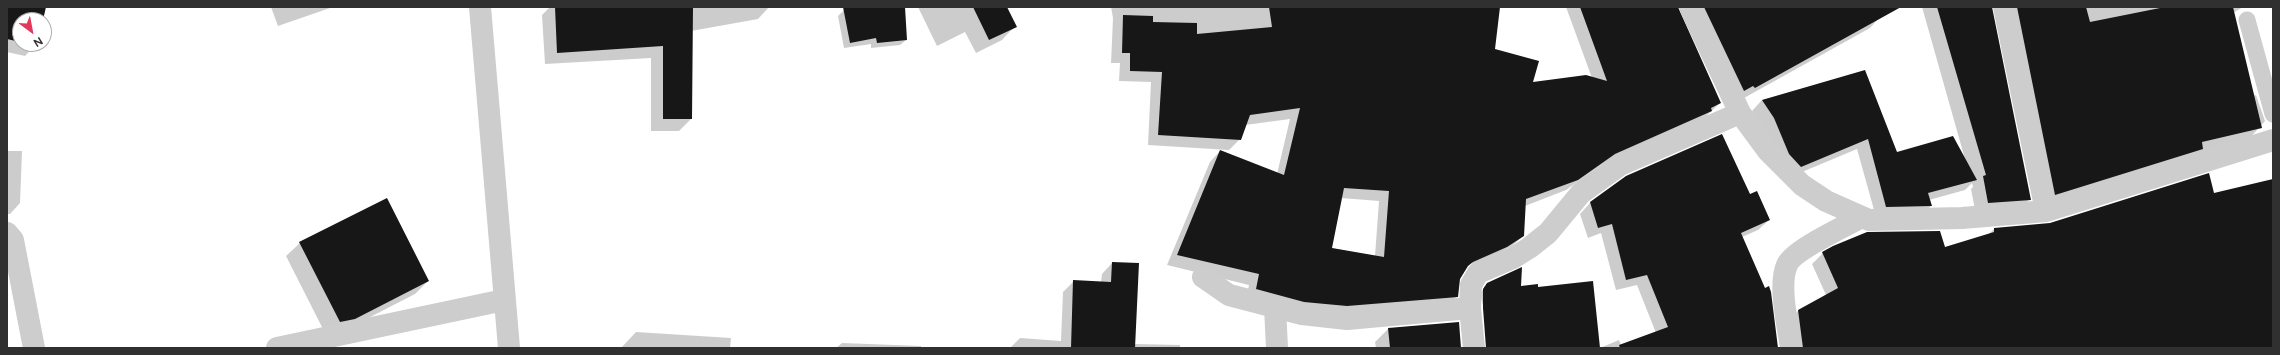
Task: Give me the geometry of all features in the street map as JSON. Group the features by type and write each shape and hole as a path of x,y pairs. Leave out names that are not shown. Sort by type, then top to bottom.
{"street":[{"path":"480,7 509,348"},
{"path":"1690,7 1740,113 1768,151 1802,185 1826,201 1869,220 1962,218 2046,211 2273,140"},
{"path":"2004,7 2046,211"},
{"path":"1474,348 1470,308 1471,285 1478,273 1513,258 1529,248 1548,233 1582,192 1596,180 1620,166 1740,113"},
{"path":"1791,348 1783,277 1787,264 1794,256 1808,246 1862,217"},
{"path":"7,233 13,240 34,348"},
{"path":"1202,277 1229,294 1302,314 1347,319 1470,308"},
{"path":"277,348 504,300"},
{"path":"1275,307 1277,348"}],"lane":[{"path":"2247,20 2273,114"}],"building":[{"path":"7,7 46,7 45,12 12,12 12,40 7,39"},
{"path":"555,7 693,7 692,119 663,119 663,46 557,53"},
{"path":"843,7 905,7 907,40 877,43 876,38 850,43"},
{"path":"973,7 1007,7 1017,27 989,40"},
{"path":"1269,7 1500,7 1495,49 1539,61 1533,82 1586,75 1607,81 1580,7 1678,7 1721,103 1711,108 1712,111 1615,154 1578,180 1526,199 1524,236 1507,247 1473,262 1468,266 1460,279 1458,297 1347,306 1304,302 1256,289 1259,274 1177,255 1220,150 1284,175 1300,108 1250,115 1241,140 1158,135 1162,72 1130,71 1130,53 1122,53 1123,15 1153,16 1153,22 1197,23 1197,34 1272,27","holes":["1344,188 1389,191 1384,257 1332,248"]},
{"path":"1704,7 1901,7 1755,88 1753,86 1744,91"},
{"path":"1937,7 1992,7 2031,200 1988,203 1983,176 1986,175"},
{"path":"2017,7 2086,7 2090,22 2165,7 2233,7 2262,128 2202,142 2203,149 2055,195"},
{"path":"1865,70 1897,152 1953,136 1977,180 1928,193 1932,206 1886,207 1868,139 1801,167 1789,154 1774,118 1762,100"},
{"path":"1722,134 1750,194 1757,191 1770,220 1741,233 1765,288 1769,286 1771,292 1778,348 1620,348 1619,345 1668,327 1647,275 1626,280 1612,224 1598,228 1590,202 1626,176"},
{"path":"2209,173 2214,193 2273,179 2273,348 1803,348 1798,310 1838,288 1822,252 1833,246 1867,232 1940,231 1945,247 1994,232 1994,228 2050,223"},
{"path":"387,198 429,281 355,319 340,322 299,242"},
{"path":"1112,262 1139,263 1135,348 1071,348 1073,280 1111,282"},
{"path":"1522,267 1521,286 1538,284 1538,287 1593,281 1600,348 1486,348 1483,289 1487,283"},
{"path":"1459,322 1461,348 1390,348 1388,328"}]}
